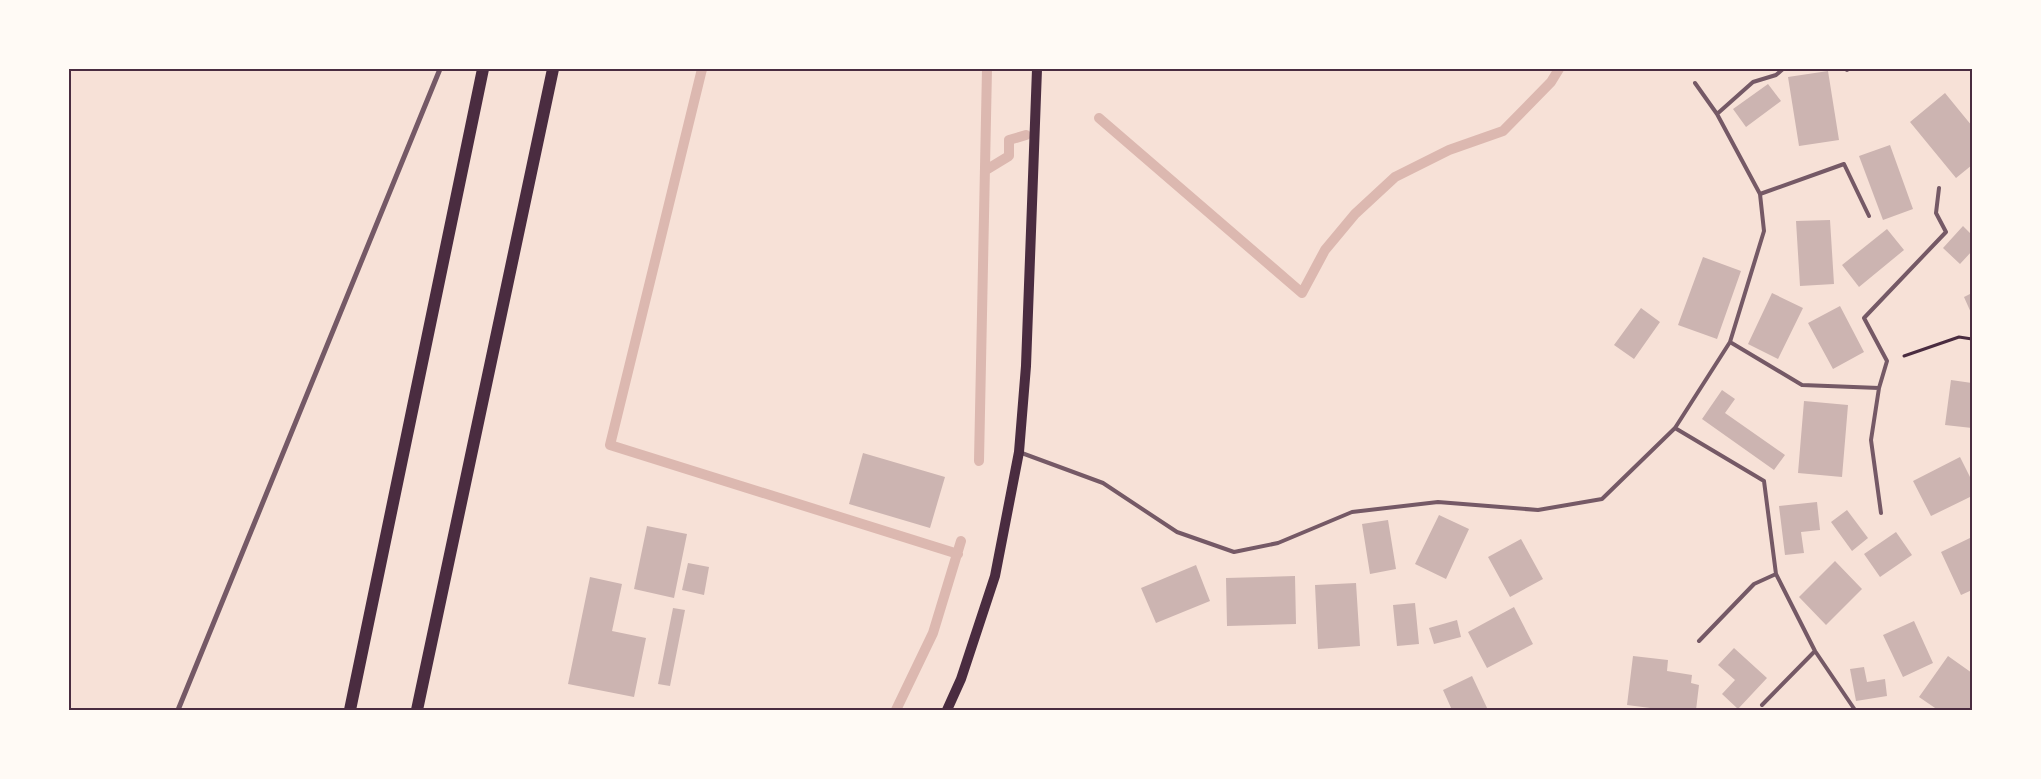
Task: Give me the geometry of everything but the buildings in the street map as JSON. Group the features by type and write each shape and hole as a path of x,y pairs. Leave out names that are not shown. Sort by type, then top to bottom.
{"main road":[{"path":"350,710 483,69"},
{"path":"417,710 553,69"},
{"path":"946,710 960,679 995,576 1019,452 1026,366 1037,69"}],"street":[{"path":"178,710 440,69"}],"lane":[{"path":"1717,114 1753,82 1776,75 1783,69"},
{"path":"1019,452 1103,483 1177,532 1234,552 1278,543 1352,512 1438,502 1538,510 1602,499 1675,428 1730,342 1764,231 1760,194 1717,114 1695,83"},
{"path":"1760,194 1844,164 1869,216"},
{"path":"1881,513 1871,440 1879,388 1887,361 1864,318 1946,232 1936,213 1939,188"},
{"path":"1730,342 1802,385 1879,388"},
{"path":"1675,428 1764,482 1776,574 1815,651 1855,710"},
{"path":"1699,641 1754,584 1776,574"},
{"path":"1762,705 1815,651"}],"path":[{"path":"1887,361 1960,337 1972,339"}],"waterway":[{"path":"702,69 610,445 958,554"},
{"path":"979,461 987,69"},
{"path":"1099,118 1302,293 1325,250 1355,214 1395,177 1449,150 1503,131 1551,82 1559,69"},
{"path":"986,170 1009,156 1009,140 1026,135"},
{"path":"896,710 933,633 961,541"}]}
